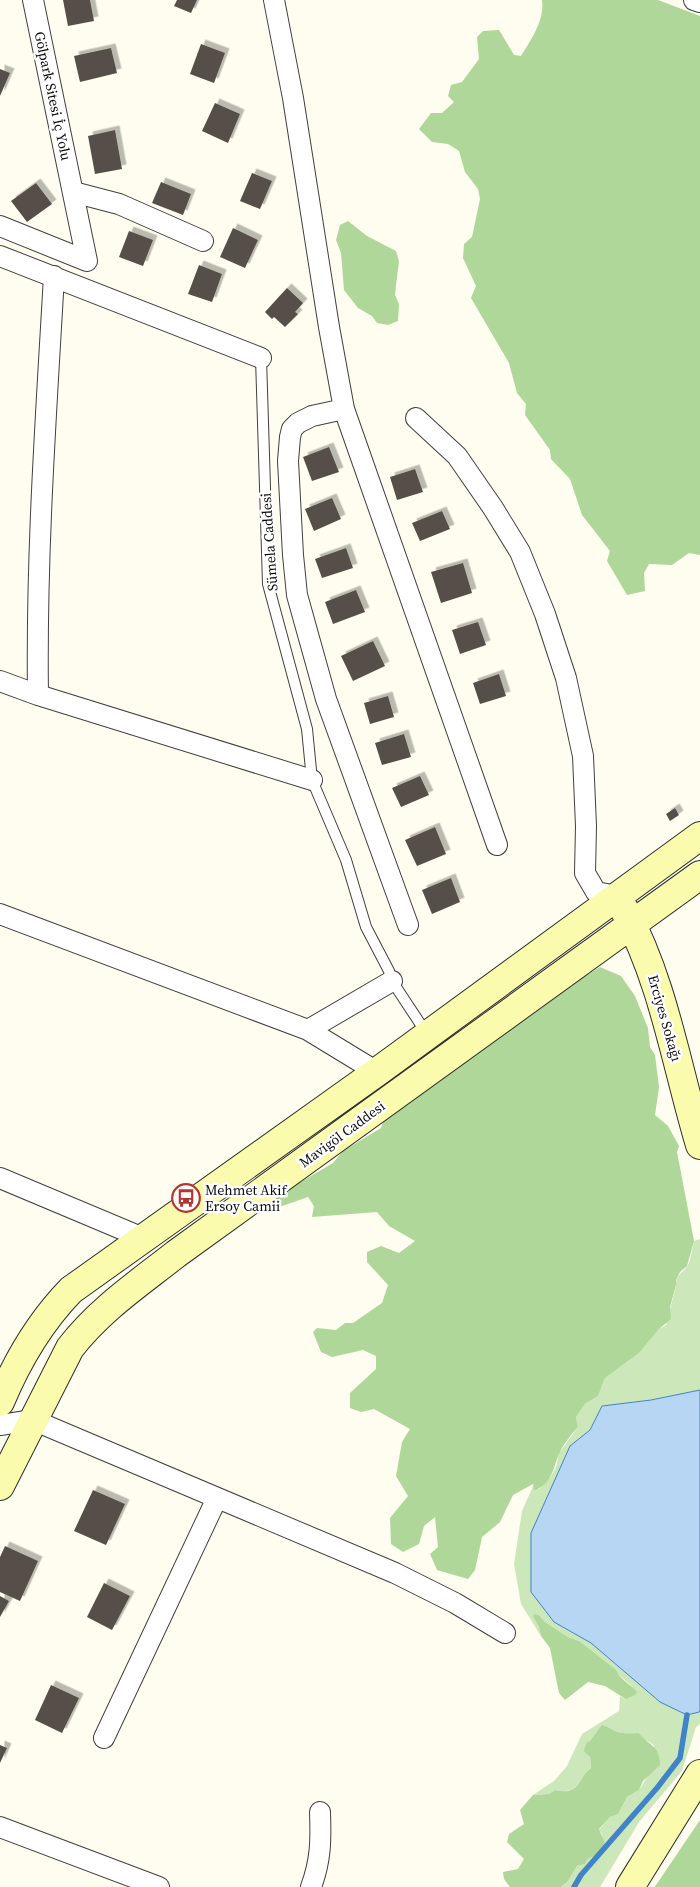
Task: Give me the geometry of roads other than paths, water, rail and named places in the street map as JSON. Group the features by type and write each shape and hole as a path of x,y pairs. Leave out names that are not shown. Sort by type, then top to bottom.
{"main road":[{"path":"0,1402 28,1348 52,1310 71,1290 377,1072 700,836"},
{"name":"Mavigöl Caddesi","path":"0,1486 70,1348 106,1308 176,1254 700,874"},
{"name":"Erciyes Sokağı","path":"617,896 632,924 655,978 700,1145"},
{"path":"630,1887 700,1774"}],"street":[{"name":"Gölpark Sitesi İç Yolu","path":"0,226 87,261 34,0"},
{"path":"274,0 293,98 329,327 344,409 497,845"},
{"path":"694,0 700,2"},
{"path":"73,192 119,204 203,240"},
{"name":"Sümela Caddesi","path":"0,256 261,358"},
{"path":"38,695 38,553 54,276"},
{"path":"344,409 312,416 298,423 292,429 288,470 297,595 326,699 408,925"},
{"path":"416,418 457,456 520,552 545,614 566,678 583,756 586,826 585,873 596,892 617,896"},
{"path":"0,681 38,695 312,780"},
{"path":"0,914 308,1030 377,1072"},
{"path":"308,1030 392,981"},
{"path":"0,1178 143,1238"},
{"path":"0,1425 32,1420 395,1573 455,1603 504,1632"},
{"path":"104,1738 217,1498"},
{"path":"311,1887 319,1864 321,1847 320,1812"},
{"path":"0,1827 159,1887"}],"lane":[{"name":"Sümela Caddesi","path":"261,358 268,584 307,729 312,780 346,860 366,927 389,971 392,981 428,1035"}],"water":[{"path":"700,1390 700,1710 699,1712 687,1715 660,1702 591,1643 554,1622 531,1592 531,1533 570,1446 590,1430 602,1406 651,1400"}],"waterway":[{"path":"574,1887 581,1875 657,1788 680,1758 687,1715"}],"place":[{"name":"Mehmet Akif Ersoy Camii","path":"186,1198"}]}
